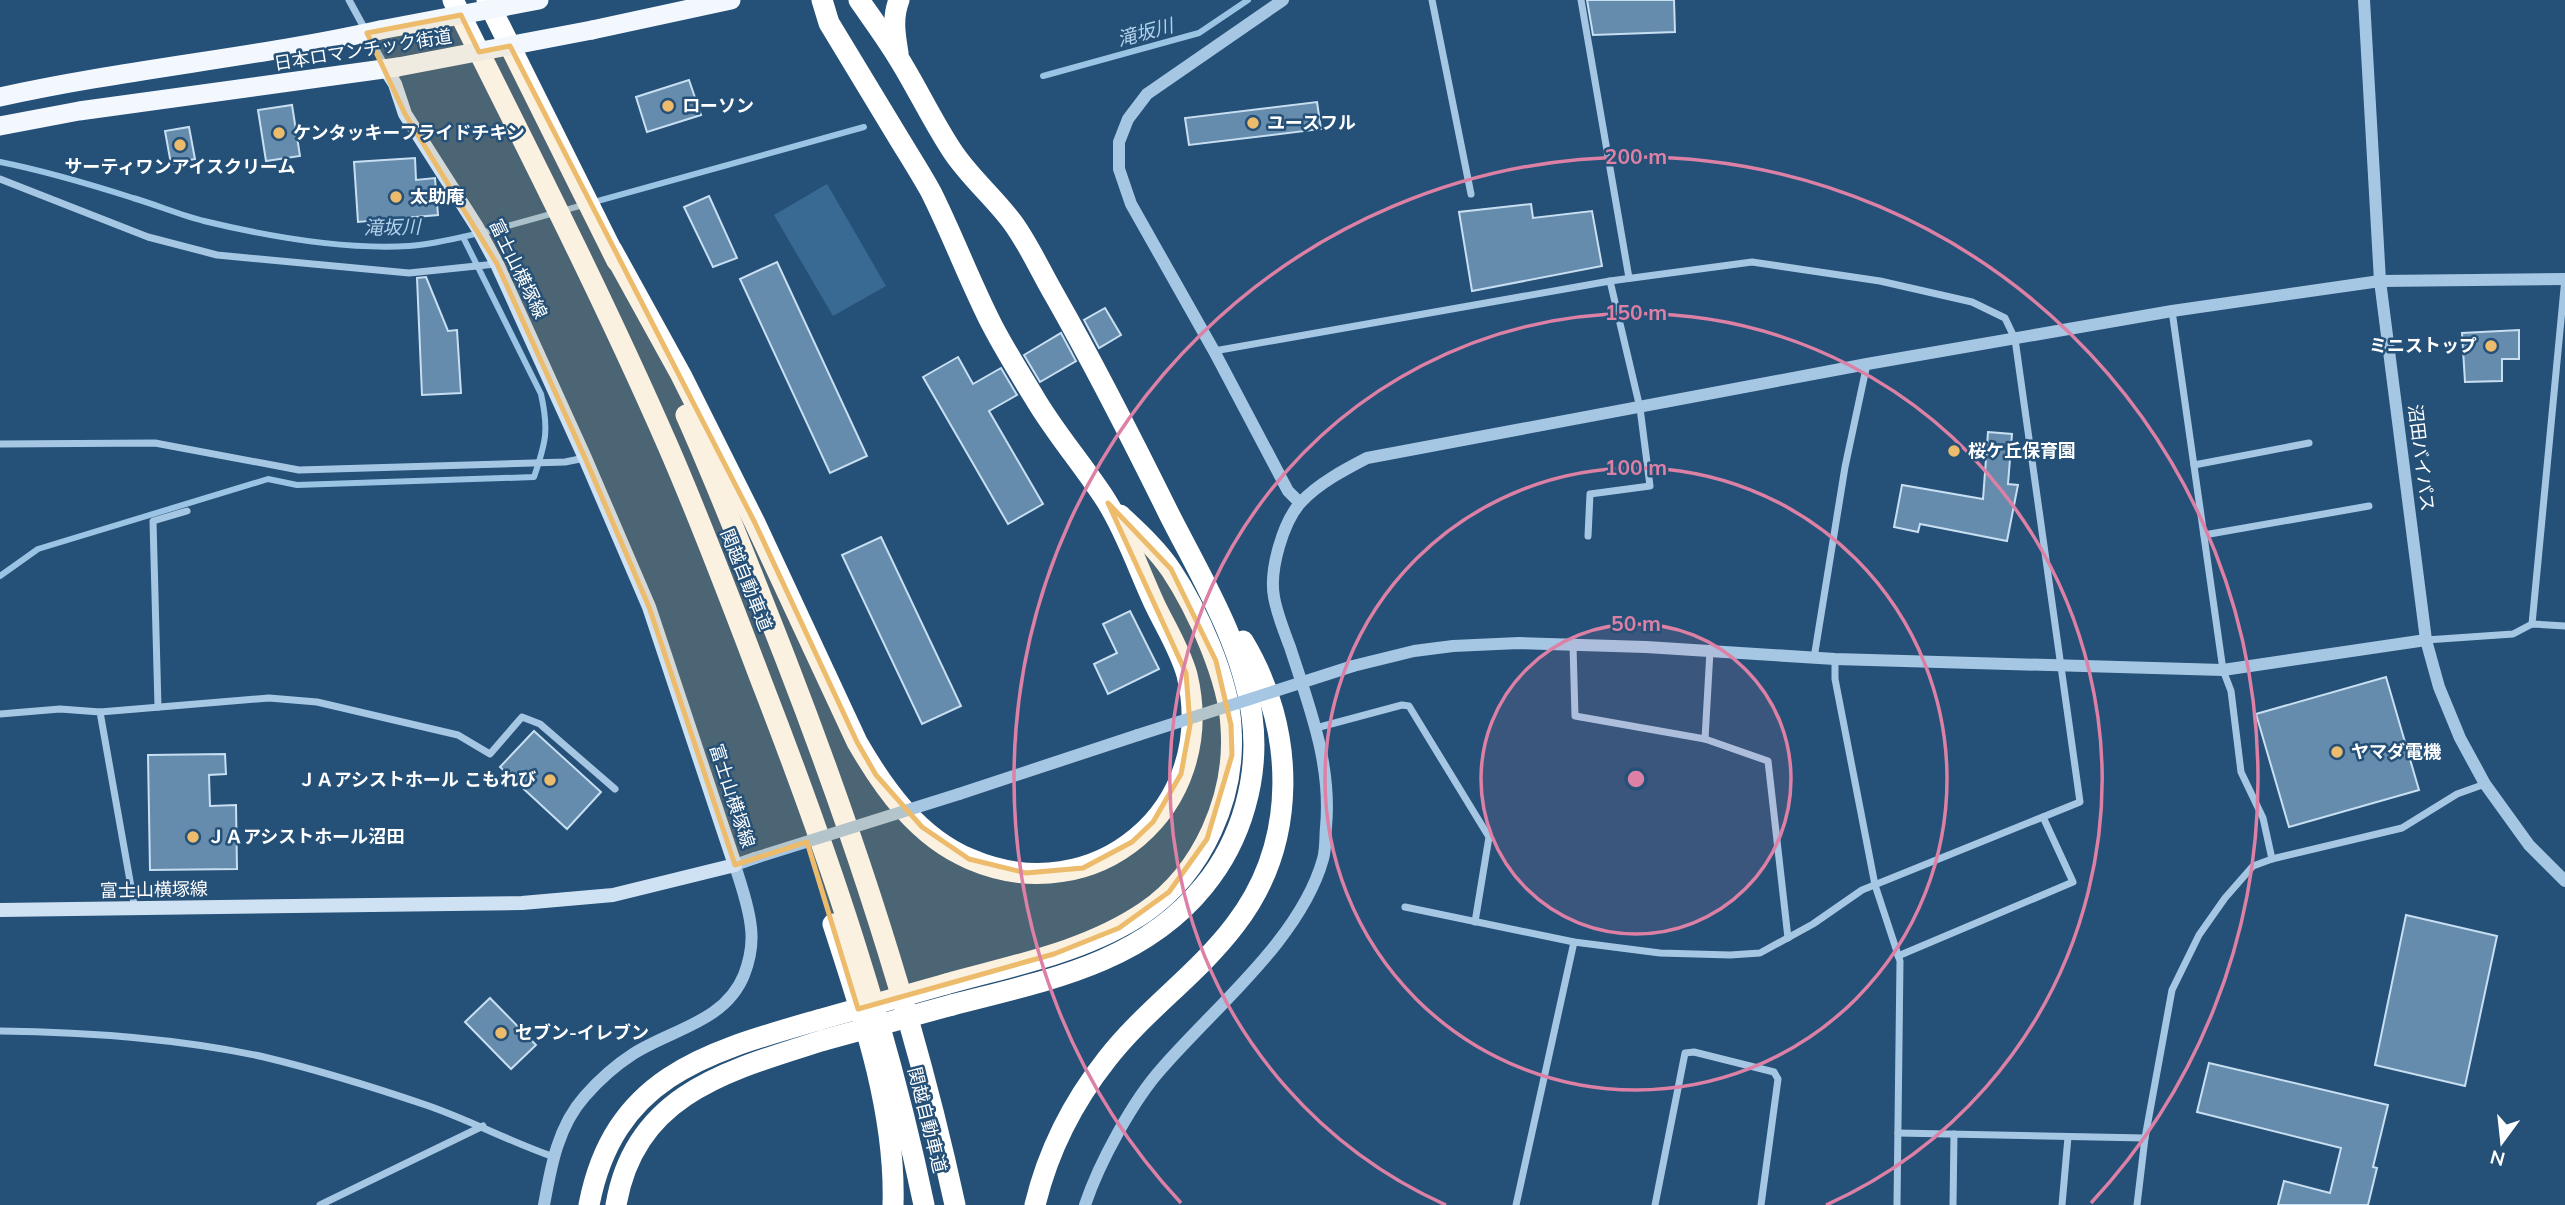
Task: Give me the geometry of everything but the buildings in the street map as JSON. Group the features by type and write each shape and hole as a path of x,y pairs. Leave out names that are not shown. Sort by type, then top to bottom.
{"highway":[{"name":"関越自動車道","path":"453,0 579,251 669,448 729,596 787,747 840,897 884,1040 924,1205"},
{"name":"関越自動車道","path":"487,0 612,250 696,438 759,590 817,741 870,891 912,1032 956,1205"},
{"name":"日本ロマンチック街道","path":"0,97 75,80 374,31 539,0"},
{"name":"日本ロマンチック街道","path":"0,126 79,111 392,69 731,0"},
{"path":"612,250 681,375 755,523 839,707 876,775 922,827 943,845 969,859 998,868 1055,874 1101,861 1132,842 1153,822 1170,799 1181,774 1191,725 1191,698 1186,673 1108,503 1035,400 992,325 930,190 829,23 822,0"},
{"path":"589,1205 599,1164 608,1143 640,1101 686,1067 722,1050 952,1005 1053,979 1120,954 1163,927 1204,887 1235,837 1247,800 1254,749 1253,718 1237,656 1208,586 1096,369 1014,224 952,151 898,58 859,0"},
{"path":"898,58 894,30 899,0"},
{"path":"616,1205 629,1159 642,1137 663,1114 683,1098 737,1068 821,1030 946,984 1075,947 1128,922 1169,891 1191,867 1219,811 1232,755 1231,725 1216,661 1171,569 1108,503"},
{"path":"1035,1205 1059,1136 1083,1090 1109,1056 1236,925 1255,896 1277,838 1283,810 1284,781 1282,746 1274,712 1246,646 1208,586"},
{"path":"729,596 872,1055 892,1144 893,1205"}],"main road":[{"name":"富士山横塚線","path":"0,911 572,900 639,890 734,865 649,607 586,458 497,264 477,227 405,114 392,69"}],"street":[{"path":"349,0 374,31 392,69"},
{"path":"1283,0 1147,94 1128,119 1119,142 1119,169 1132,204 1288,491 1300,503"},
{"path":"1432,0 1471,194"},
{"path":"1581,0 1629,278"},
{"name":"沼田バイパス","path":"2364,0 2380,281 2426,640 2439,687 2460,738 2485,784 2529,845 2565,881"},
{"path":"0,179 148,237 217,255 409,273 497,264"},
{"path":"1214,351 1609,281 1752,262 1880,281 1972,302 2005,318 2015,339 2080,802 1862,890 1760,953 1731,956 1660,953 1574,942 1405,907"},
{"path":"2532,624 2565,274"},
{"path":"1085,1205 1091,1186 1110,1150 1160,1069 1279,941 1305,901 1324,858 1328,809 1326,769 1316,728 1274,596 1273,571 1283,535 1300,503 1335,475 1367,458 1867,364 2172,311 2380,281 2565,279"},
{"path":"1588,536 1590,494 1650,486 1640,408 1609,281"},
{"path":"2172,311 2223,670 2231,691 2241,772 2263,818 2272,859"},
{"path":"1814,658 1845,467 1867,364"},
{"path":"0,444 155,443 299,470 565,463 586,458"},
{"path":"2194,465 2309,443"},
{"path":"2204,535 2369,506"},
{"path":"158,707 152,521 187,511"},
{"path":"544,1205 561,1134 571,1115 597,1083 634,1053 712,1014 723,1006 741,982 752,949 751,930 734,865 1353,666 1414,651 1519,643 1835,659 2223,670 2426,640 2513,634 2532,624 2565,626"},
{"path":"1573,645 1575,716 1705,739 1768,761 1788,938"},
{"path":"1705,739 1710,651"},
{"path":"1835,659 1835,679 1875,885 1898,957 1897,1205"},
{"path":"0,714 60,709 100,712 269,698 317,702 458,735 490,754 522,717 540,724 615,789"},
{"path":"1316,728 1402,705 1409,706 1489,837 1475,922"},
{"path":"100,712 135,909"},
{"path":"2137,1205 2172,990 2199,935 2225,898 2253,866 2402,828 2456,794 2485,784"},
{"path":"1898,957 2073,883 2043,817"},
{"path":"1516,1205 1574,942"},
{"path":"0,1031 146,1038 261,1056 428,1105 483,1126 517,1145 554,1157"},
{"path":"1655,1205 1685,1053 1694,1052 1774,1072 1778,1079 1762,1205"},
{"path":"320,1205 483,1126"},
{"path":"1898,1133 2146,1138"},
{"path":"1952,1205 1954,1134"},
{"path":"2062,1205 2068,1137"}],"highlighted area":[{"path":"461,15 479,52 510,46 755,523 857,742 876,775 922,827 969,859 1026,873 1083,868 1132,842 1153,822 1181,774 1190,725 1186,673 1108,503 1171,569 1216,661 1231,725 1232,755 1207,839 1169,892 1119,928 1054,954 858,1009 807,842 735,865 649,607 585,458 497,264 405,114 367,33"}],"shaded area":[{"path":"827,184 886,286 833,316 774,215"}],"waterway":[{"name":"滝坂川","path":"1043,76 1199,33 1248,0"},
{"name":"滝坂川","path":"0,162 83,183 195,219 254,232 332,244 409,246 493,230 864,127"},
{"path":"0,576 38,549 268,479 297,485 534,477 545,436 541,394 463,237"}],"place":[{"name":"ローソン","path":"668,106"},
{"name":"ユースフル","path":"1253,123"},
{"name":"ケンタッキーフライドチキン","path":"279,133"},
{"name":"サーティワンアイスクリーム","path":"180,145"},
{"name":"太助庵","path":"396,197"},
{"name":"ミニストップ","path":"2491,346"},
{"name":"桜ケ丘保育園","path":"1954,451"},
{"name":"ヤマダ電機","path":"2337,752"},
{"name":"ＪＡアシストホール こもれび","path":"550,780"},
{"name":"ＪＡアシストホール沼田","path":"193,837"},
{"name":"セブン-イレブン","path":"501,1033"}]}
